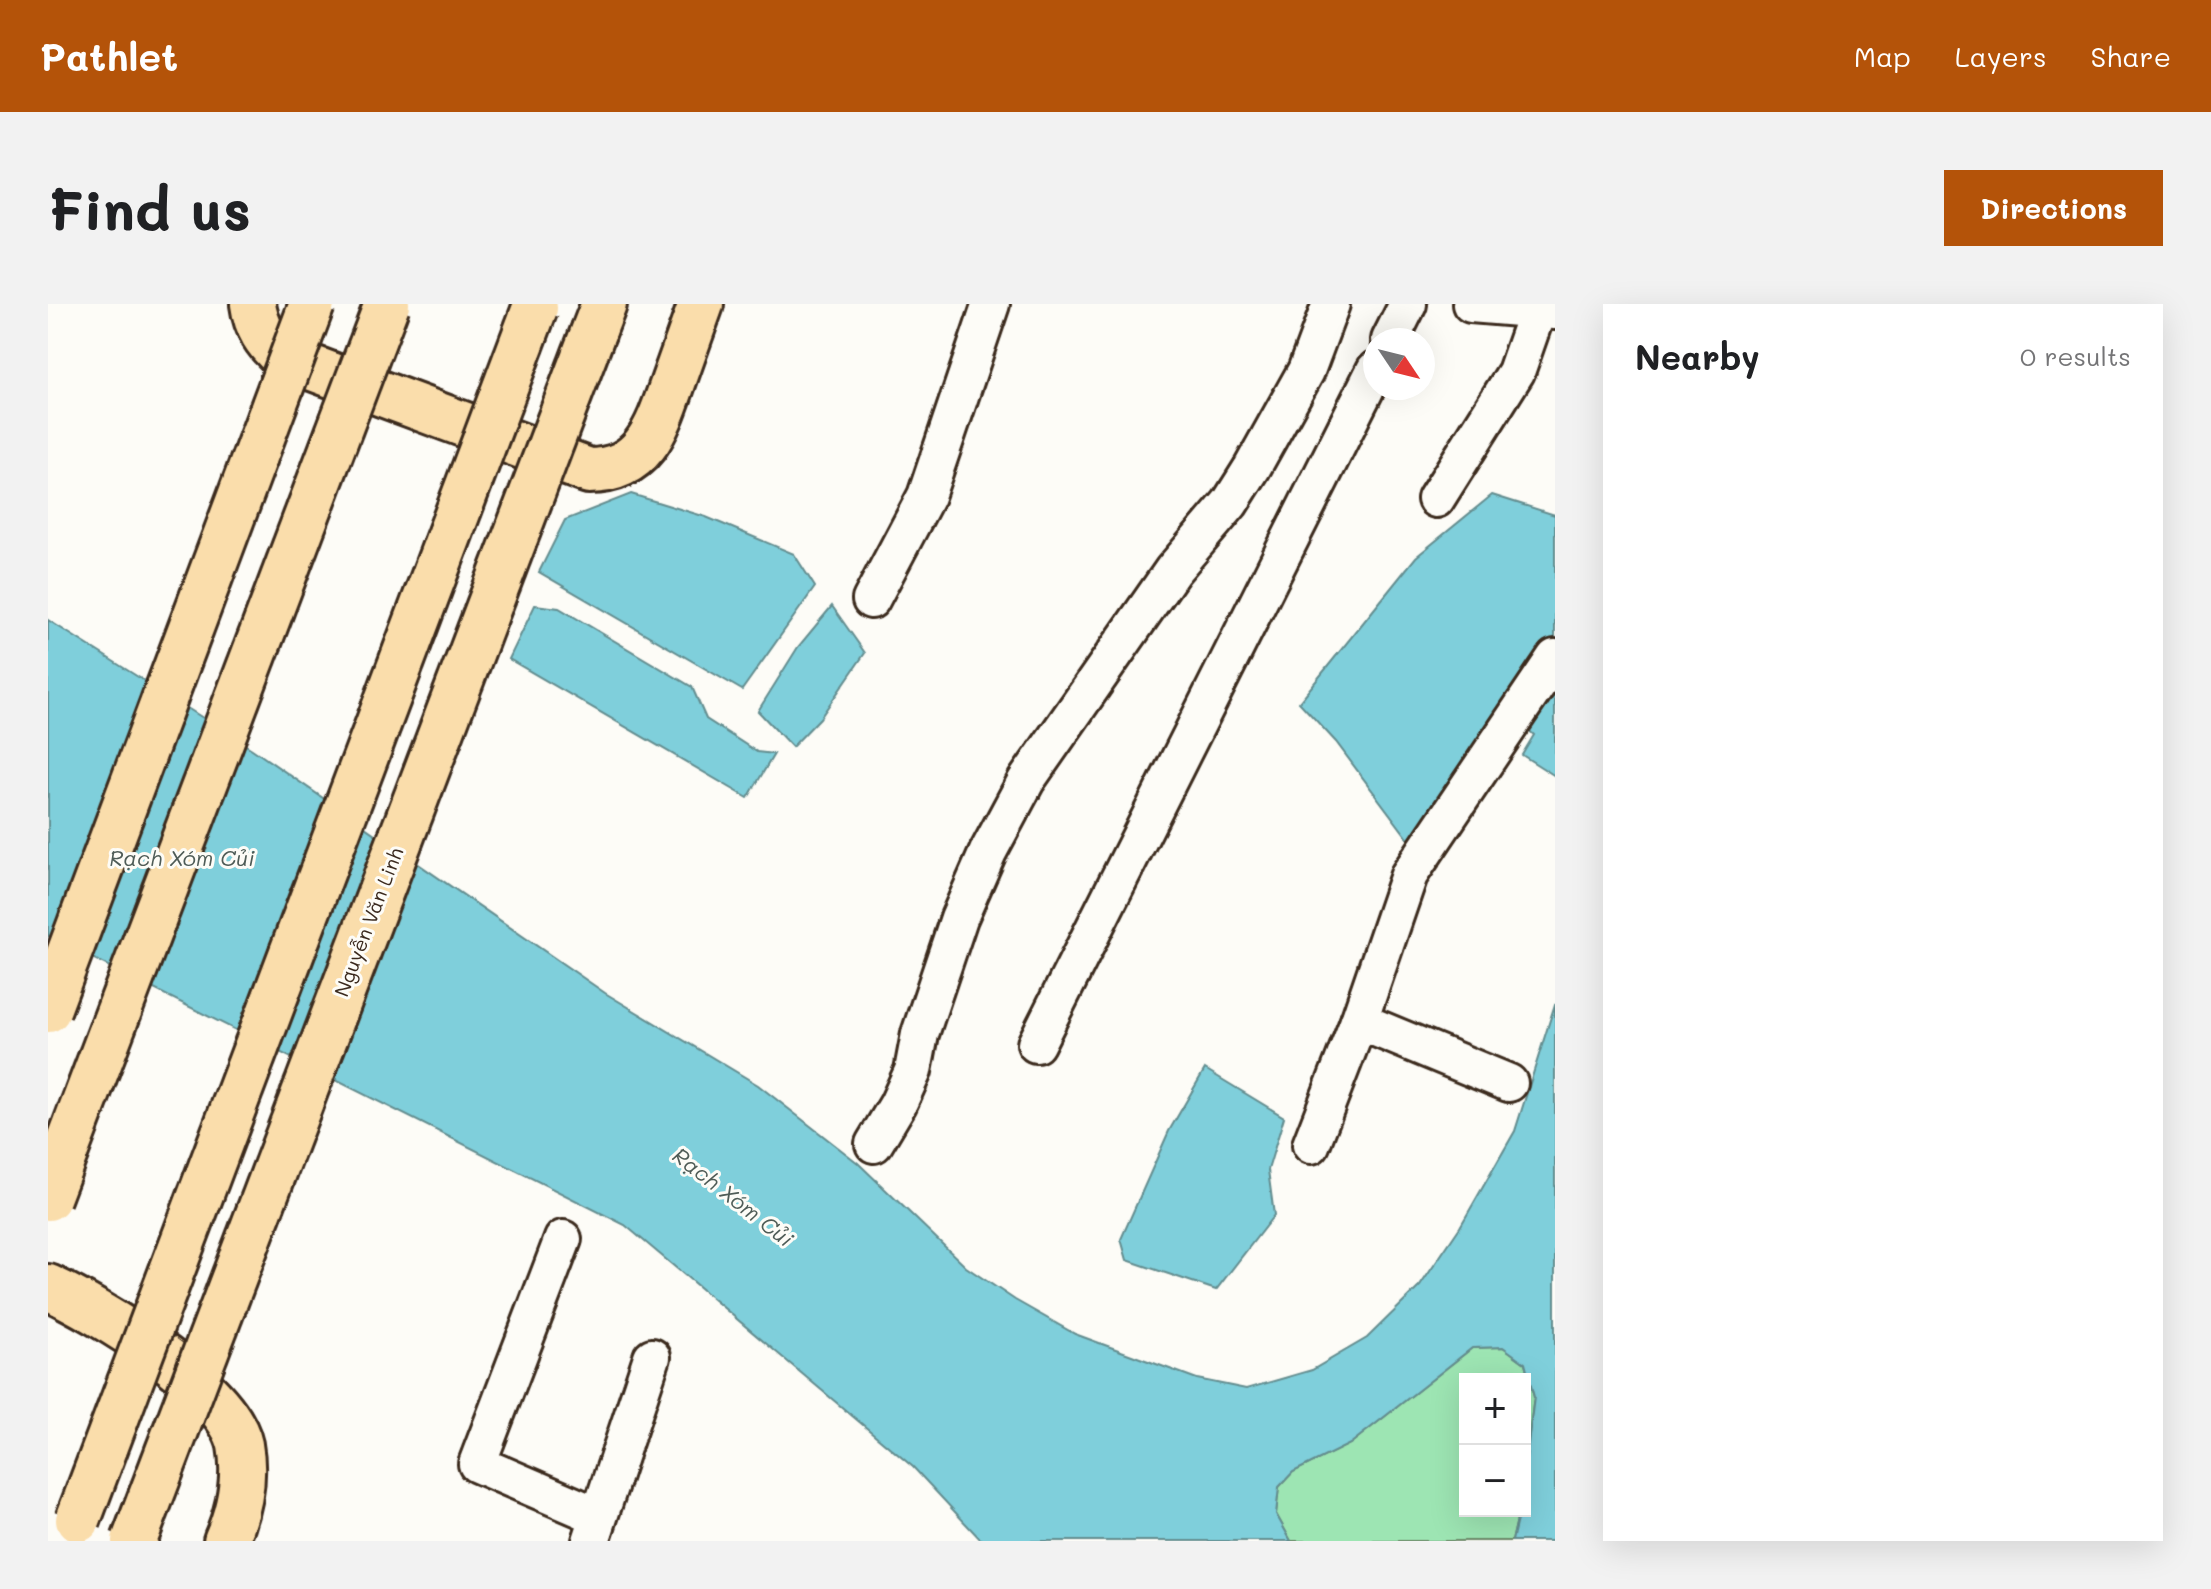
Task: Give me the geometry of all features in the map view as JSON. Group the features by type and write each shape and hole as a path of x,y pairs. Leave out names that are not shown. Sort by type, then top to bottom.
{"main road":[{"path":"253,304 254,317 266,341 283,357 589,471 610,471 627,462 645,446 658,426 701,304"},
{"path":"48,1010 312,304"},
{"path":"48,1198 387,304"},
{"path":"78,1520 535,308"},
{"name":"Nguyễn Văn Linh","path":"134,1541 599,317"},
{"path":"48,1287 103,1317 172,1362 223,1411 239,1442 243,1479 236,1518 226,1541"}],"street":[{"path":"871,600 926,496 991,304"},
{"path":"874,1144 913,1071 920,1034 959,918 988,852 1026,781 1173,570 1230,503 1306,371 1331,304"},
{"path":"1396,328 1408,304"},
{"path":"1436,499 1516,372 1546,310 1471,304"},
{"path":"1036,1044 1363,394"},
{"path":"1311,1145 1359,1021 1409,875 1555,658"},
{"path":"1359,1021 1509,1083"},
{"path":"563,1239 477,1464 594,1529 652,1357"}],"green space":[{"path":"1503,1347 1525,1363 1528,1373 1459,1373 1459,1517 1518,1517 1512,1541 1291,1541 1276,1514 1279,1487 1293,1472 1350,1444 1472,1348"},
{"path":"1531,1386 1534,1397 1531,1421"}],"water":[{"path":"631,494 706,517 794,554 815,587 742,690 539,572 565,520"},
{"path":"1492,495 1555,515 1555,639 1416,849 1336,742 1299,702 1416,557"},
{"path":"535,605 559,608 692,687 706,719 757,752 774,754 748,798 509,659"},
{"path":"832,606 865,653 820,718 792,747 758,711 798,647"},
{"name":"Rạch Xóm Củi","path":"48,620 252,749 605,993 758,1085 858,1163 966,1267 1015,1300 1075,1334 1197,1379 1246,1389 1312,1370 1367,1338 1420,1286 1460,1227 1515,1131 1555,1004 1555,1541 1512,1541 1518,1517 1531,1517 1531,1421 1534,1397 1531,1373 1528,1373 1525,1363 1503,1347 1472,1348 1350,1444 1293,1472 1279,1487 1276,1514 1291,1541 982,1541 913,1467 625,1225 48,936"},
{"path":"1555,684 1555,776 1522,755 1534,735 1526,728"},
{"path":"1205,1069 1284,1117 1268,1170 1274,1215 1216,1290 1127,1260 1121,1239 1169,1131"}]}
